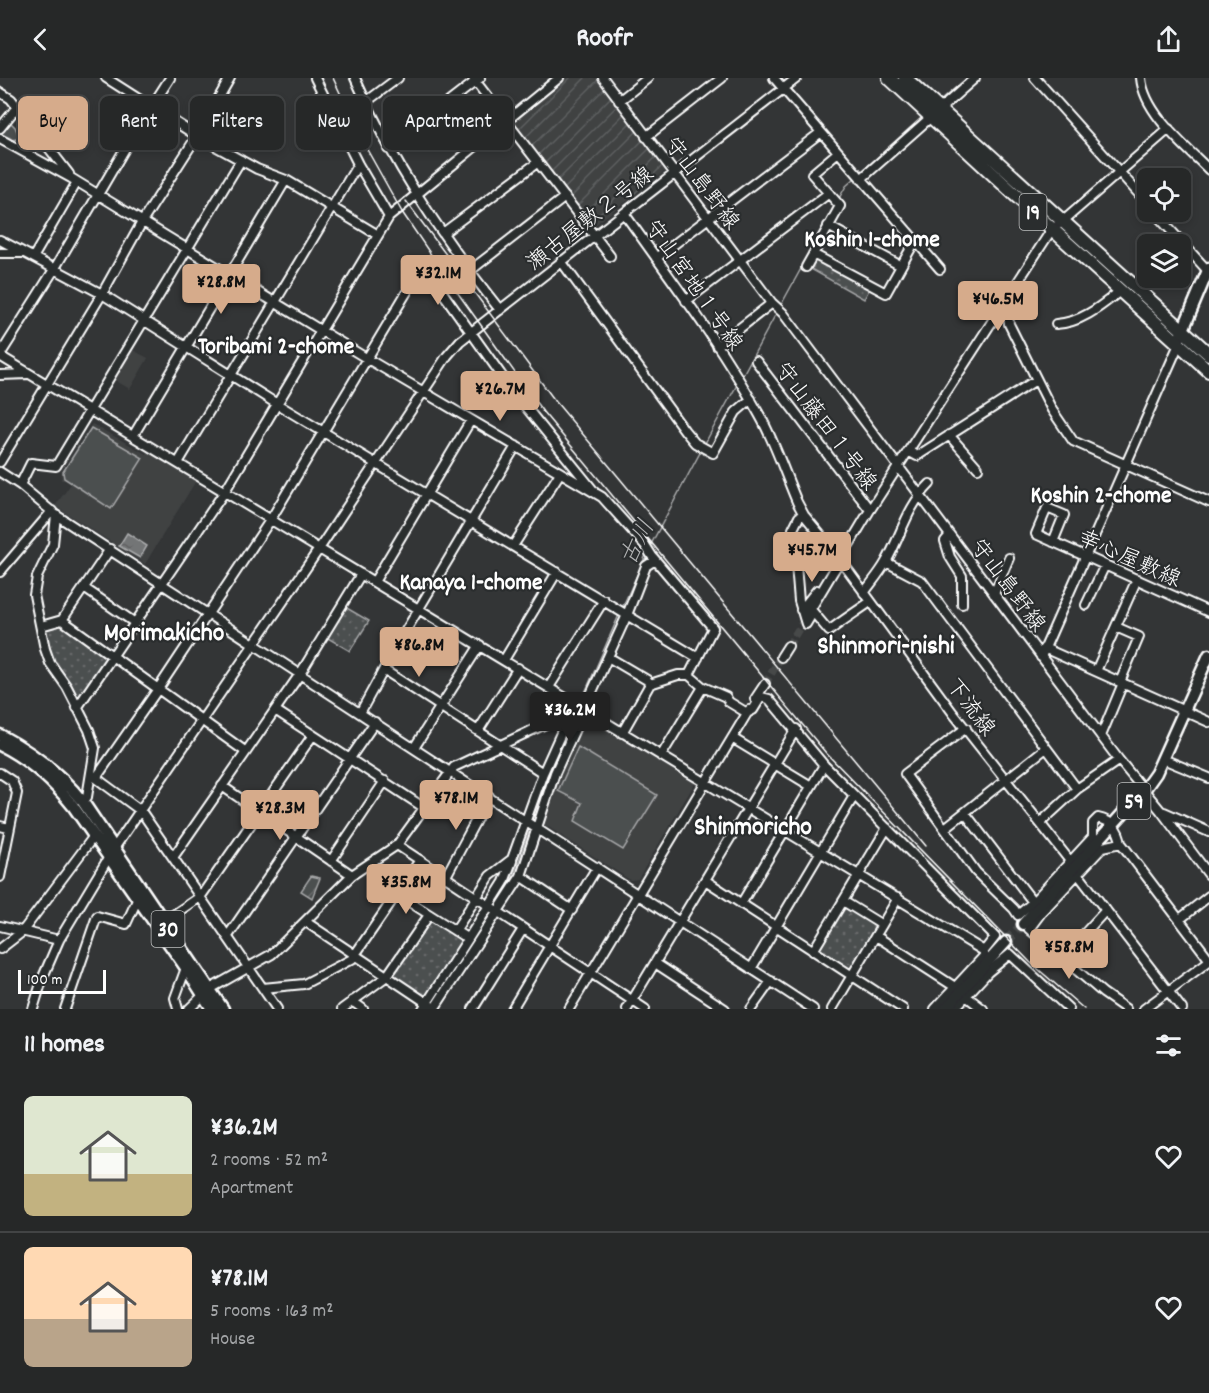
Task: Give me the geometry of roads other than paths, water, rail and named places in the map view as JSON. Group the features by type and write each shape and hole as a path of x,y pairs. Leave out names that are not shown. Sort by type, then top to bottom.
{"highway":[{"name":"19","path":"889,78 935,113 1057,226 1209,354"},
{"name":"19","path":"905,78 935,113"},
{"name":"19","path":"1057,226 1120,291 1209,371"}],"main road":[{"path":"1179,344 1181,330 1208,270"},
{"name":"59","path":"1023,924 1144,790 1163,759 1208,662"},
{"name":"30","path":"0,735 44,762 83,801 138,898 186,968 224,1009"},
{"name":"30","path":"0,745 25,759 56,785 94,836 112,852 164,922 206,992 212,1009"},
{"path":"945,1009 1006,942"}],"street":[{"path":"106,78 134,96"},
{"path":"158,96 170,78"},
{"path":"220,96 230,78"},
{"path":"315,78 358,164 389,217"},
{"path":"355,78 363,96"},
{"path":"371,98 398,78"},
{"path":"513,116 559,78"},
{"name":"守山島野線","path":"603,78 899,465 919,495 1119,760 1209,875"},
{"path":"619,101 648,78"},
{"path":"646,137 723,78"},
{"path":"774,78 837,153 940,268"},
{"name":"瀬古屋敷２号線","path":"33,1009 43,977 59,940 112,852 319,549 447,356 471,332 797,78"},
{"path":"858,177 975,78"},
{"path":"1035,78 1137,191"},
{"path":"1141,78 1142,88 1148,102 1169,129 1209,170"},
{"path":"455,96 476,79 488,96"},
{"path":"0,92 11,99 74,180"},
{"path":"0,128 17,107"},
{"path":"371,113 383,138"},
{"path":"561,261 695,442 713,453 736,412 751,399 761,416 796,502 804,515 799,517 793,529 806,624 870,510 1001,307 1057,226 1169,129"},
{"path":"513,131 610,256"},
{"path":"656,258 820,133"},
{"path":"0,139 74,180 366,358 597,495"},
{"path":"0,462 102,294 142,222 190,147"},
{"path":"125,150 0,356 984,951"},
{"path":"223,150 257,169 286,180 378,235"},
{"path":"389,150 443,233 500,310"},
{"path":"77,708 225,491 389,217 471,150"},
{"path":"835,199 812,174 837,153"},
{"path":"20,485 31,463 56,466 241,160"},
{"path":"443,233 538,162"},
{"path":"178,463 358,164"},
{"path":"34,256 74,180"},
{"path":"133,436 286,180"},
{"path":"471,270 565,197"},
{"path":"806,267 828,226 835,199"},
{"path":"686,301 740,260 835,199"},
{"name":"守山宮地１号線","path":"624,213 717,346 751,399"},
{"path":"1163,222 1208,270"},
{"path":"828,226 901,266"},
{"path":"0,240 102,294 277,404 698,658"},
{"path":"813,254 885,294 915,241"},
{"path":"1,254 24,253"},
{"path":"93,776 158,689 271,519 423,266 512,390 597,495 645,544 654,558 713,628 689,675"},
{"path":"1056,324 1082,318 1120,291"},
{"path":"717,346 774,304"},
{"path":"1001,307 1008,313 1009,324 1052,410 1073,441 1209,502"},
{"path":"1041,657 1179,344"},
{"name":"守山藤田１号線","path":"756,360 870,510"},
{"path":"0,375 30,374"},
{"path":"908,451 916,456 1036,380"},
{"path":"374,582 471,420"},
{"path":"950,435 978,468"},
{"path":"360,712 418,609 516,446"},
{"path":"0,472 54,513 813,1009"},
{"path":"513,546 560,473"},
{"path":"864,593 886,562 906,515 919,495 930,484"},
{"name":"幸心屋敷線","path":"1053,542 1064,516 1047,508 1036,534 1053,542 1137,579 1209,612"},
{"path":"0,572 54,513"},
{"path":"54,513 53,544 37,577 34,595 45,649 89,730 95,748 93,776 87,797 83,801"},
{"name":"下流線","path":"804,515 1070,861"},
{"path":"950,535 945,541 950,557 962,576 962,603"},
{"path":"41,626 62,620 110,549"},
{"path":"431,1008 468,939 504,882 512,859 585,709 646,566 654,558"},
{"path":"994,594 1009,558"},
{"path":"804,614 840,561"},
{"path":"886,562 922,581 1077,789"},
{"path":"1086,605 1105,565"},
{"path":"504,660 557,572"},
{"path":"174,856 300,674 361,574"},
{"path":"1096,671 1137,579"},
{"path":"84,588 135,622"},
{"path":"549,687 604,600"},
{"path":"813,612 829,631 870,602"},
{"path":"62,620 246,752"},
{"path":"1101,736 1139,637 1116,627"},
{"path":"414,748 480,645"},
{"path":"781,657 788,646"},
{"path":"1044,648 1209,722"},
{"path":"608,657 650,684"},
{"path":"478,731 518,668"},
{"path":"384,670 543,773"},
{"path":"622,732 650,684 678,675 689,675 703,687 726,698 747,713"},
{"path":"569,1009 765,684"},
{"path":"661,756 703,687"},
{"path":"747,713 753,710 761,697 769,699 824,765 995,937 984,951 984,956 935,1009"},
{"path":"431,1008 521,876 543,773 575,702"},
{"path":"275,710 423,807"},
{"path":"189,1009 206,992 272,954 352,875 397,845 450,771 458,765 569,713"},
{"path":"228,936 375,722"},
{"path":"966,728 905,774 976,872 1018,915 1033,902 1093,837 1093,823 1098,818 1118,829 1121,843 1209,960 1144,1009"},
{"path":"627,1009 796,729"},
{"path":"164,922 201,896 313,735"},
{"path":"732,738 811,786"},
{"path":"945,828 1047,748"},
{"path":"1163,759 1209,778"},
{"path":"1040,823 1077,789 1119,760"},
{"path":"741,904 824,765"},
{"path":"0,772 12,782 17,793 0,877"},
{"path":"93,776 141,811 277,1009"},
{"path":"331,861 385,782"},
{"path":"222,786 352,875"},
{"path":"445,878 489,796"},
{"path":"751,969 854,796"},
{"path":"1161,811 1209,832"},
{"path":"965,813 1033,902"},
{"path":"0,826 9,828"},
{"path":"813,951 887,828"},
{"path":"0,950 22,932 94,836"},
{"path":"1121,843 1103,847 1041,913 1029,929 1103,993 1126,1009"},
{"path":"397,845 645,1009"},
{"path":"456,932 490,876 512,859"},
{"path":"263,988 304,984 356,956 420,860"},
{"path":"512,1009 597,867"},
{"path":"1078,874 1182,1009"},
{"path":"521,876 572,910"},
{"path":"705,880 903,1009"},
{"path":"397,894 468,939"},
{"path":"1180,919 1209,896"},
{"path":"65,1009 97,916 126,924 138,898"},
{"path":"832,1009 898,898"},
{"path":"843,901 882,925"},
{"path":"1063,957 1106,910"},
{"path":"342,1009 387,976 429,915"},
{"path":"306,922 431,1008"},
{"path":"0,926 59,940"},
{"path":"473,1009 523,929"},
{"path":"876,936 955,987"},
{"path":"954,1009 988,972 1010,954 1069,1009"},
{"path":"655,963 725,1009"},
{"path":"178,1009 175,998 186,968"},
{"path":"752,1009 771,981"},
{"path":"966,996 983,1009"},
{"path":"352,1001 363,1009"}],"water":[{"path":"127,533 147,546 140,558 119,546"}],"waterway":[{"name":"古川","path":"941,100 967,78"},
{"name":"古川","path":"861,172 921,118"},
{"name":"古川","path":"838,200 846,186 855,178"},
{"name":"古川","path":"807,258 836,204"},
{"name":"古川","path":"781,305 803,265"},
{"name":"古川","path":"742,376 777,312"},
{"path":"784,322 798,340"},
{"path":"802,345 832,385"},
{"name":"古川","path":"704,445 738,383"},
{"path":"834,388 848,407"},
{"path":"851,410 860,421"},
{"name":"古川","path":"649,548 702,449"},
{"path":"956,549 985,588"},
{"name":"古川","path":"622,608 646,555"},
{"name":"古川","path":"580,704 619,615"},
{"name":"古川","path":"532,821 578,709"},
{"name":"古川","path":"495,906 514,875 530,828"},
{"name":"古川","path":"442,986 491,912"}],"tunnel":[{"path":"788,646 806,617"},
{"path":"765,684 781,657"},
{"path":"1006,942 1023,924"}],"railway":[{"path":"333,78 365,146 402,212 543,412 826,753 1030,962 1084,1009"},
{"path":"406,201 556,402 926,846"}],"district":[{"name":"Koshin 1-chome","path":"872,238"},
{"name":"Toribami 2-chome","path":"276,345"},
{"name":"Koshin 2-chome","path":"1101,494"},
{"name":"Kanaya 1-chome","path":"471,581"},
{"name":"Morimakicho","path":"164,631"},
{"name":"Shinmori-nishi","path":"886,644"},
{"name":"Shinmoricho","path":"753,825"}]}
